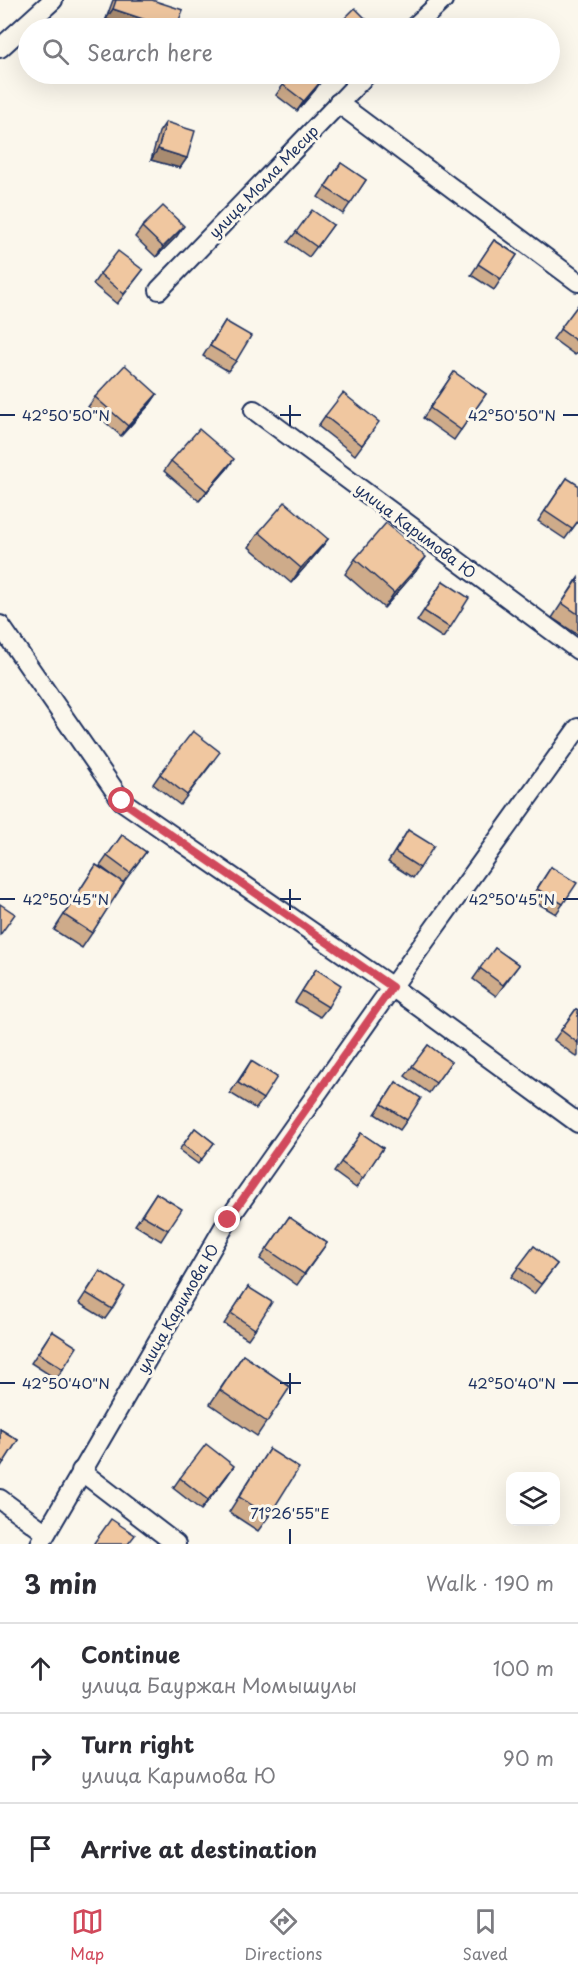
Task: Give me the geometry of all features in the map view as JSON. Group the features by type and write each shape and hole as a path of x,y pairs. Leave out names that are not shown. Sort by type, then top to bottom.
{"street":[{"path":"33,18 53,0"},
{"path":"424,18 443,0"},
{"path":"0,48 18,32"},
{"name":"улица Молла Месир","path":"159,290 357,84"},
{"path":"338,103 578,282"},
{"name":"улица Каримова Ю","path":"254,410 578,650"},
{"path":"3,636 122,801 392,987 578,1123"},
{"name":"улица Каримова Ю","path":"43,1539 228,1220 578,728"},
{"path":"81,1471 176,1544"},
{"path":"0,1499 43,1539"}],"building":[{"path":"116,0 152,0 183,10 180,18 140,18 113,9"},
{"path":"355,8 365,18 345,18"},
{"path":"284,84 319,84 304,101"},
{"path":"166,122 195,131 187,158 158,149"},
{"path":"341,163 366,180 350,204 325,187"},
{"path":"163,206 184,226 163,247 142,227"},
{"path":"312,210 333,225 317,247 296,232"},
{"path":"494,240 517,255 501,279 478,264"},
{"path":"118,251 143,270 124,294 100,274"},
{"path":"578,305 578,342 560,329"},
{"path":"225,321 251,336 236,361 210,346"},
{"path":"125,365 157,394 128,426 95,397"},
{"path":"454,372 486,394 461,430 430,408"},
{"path":"343,393 379,422 362,445 325,416"},
{"path":"199,429 234,459 207,491 171,461"},
{"path":"567,478 578,485 578,521 572,529 545,511"},
{"path":"285,502 328,539 301,568 259,532"},
{"path":"386,523 426,557 394,593 355,559"},
{"path":"578,579 578,614 562,603"},
{"path":"443,581 469,598 450,628 424,611"},
{"path":"193,731 220,752 187,795 160,774"},
{"path":"408,830 434,846 420,868 395,852"},
{"path":"122,835 146,852 130,873 107,856"},
{"path":"96,865 124,883 92,933 64,915"},
{"path":"551,867 577,883 563,904 537,889"},
{"path":"0,904 15,914 0,935"},
{"path":"495,948 519,965 503,985 480,968"},
{"path":"316,969 341,985 328,1007 302,991"},
{"path":"576,1009 578,1010 578,1043 561,1030"},
{"path":"428,1045 451,1062 436,1083 412,1066"},
{"path":"251,1061 277,1077 263,1099 238,1083"},
{"path":"396,1082 421,1098 407,1120 382,1104"},
{"path":"195,1128 214,1143 202,1159 183,1145"},
{"path":"361,1133 383,1148 363,1178 341,1162"},
{"path":"156,1193 182,1209 168,1230 142,1215"},
{"path":"289,1217 327,1243 304,1274 267,1249"},
{"path":"534,1246 557,1264 541,1284 518,1267"},
{"path":"100,1271 125,1287 112,1309 86,1293"},
{"path":"248,1287 272,1302 255,1329 231,1313"},
{"path":"52,1331 77,1347 63,1369 38,1353"},
{"path":"243,1355 290,1387 267,1422 220,1390"},
{"path":"0,1429 18,1440 4,1462 0,1460"},
{"path":"206,1444 234,1466 208,1500 180,1478"},
{"path":"269,1449 299,1468 269,1516 239,1497"},
{"path":"111,1519 135,1535 128,1544 94,1543"}],"route":[{"path":"122,801 392,987 228,1220"}]}
